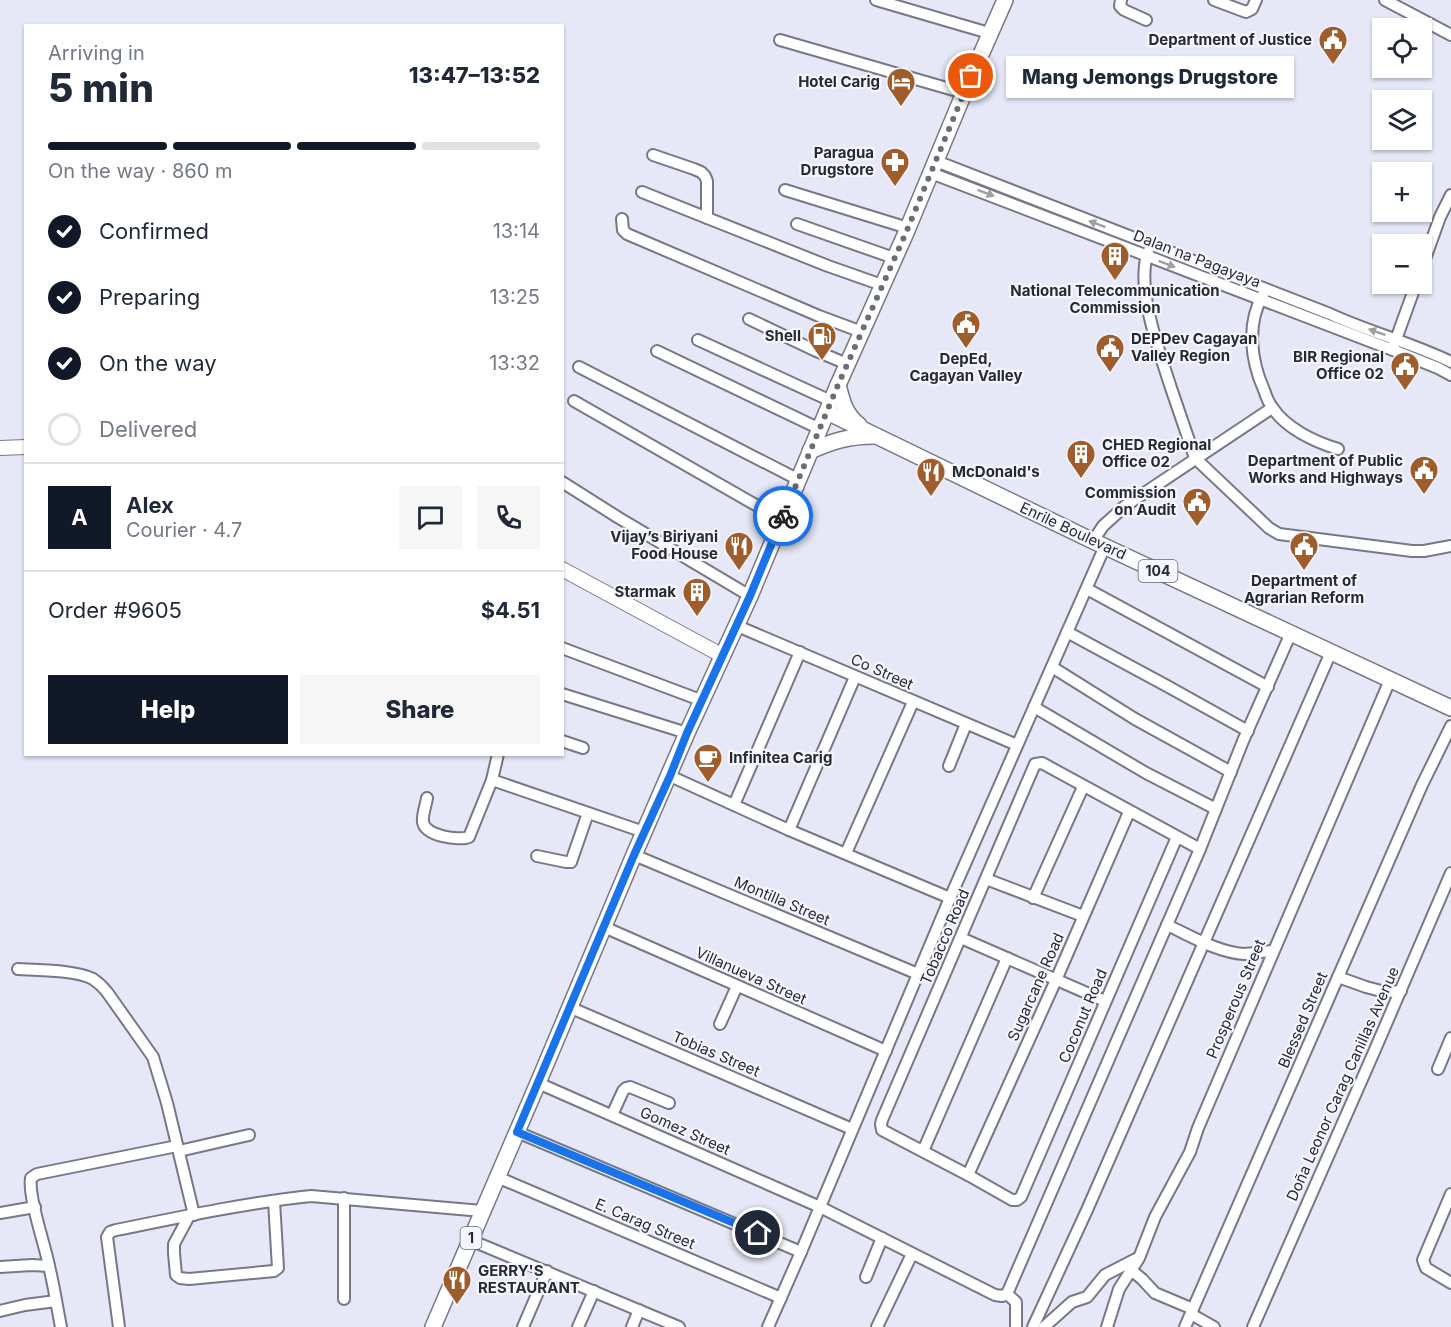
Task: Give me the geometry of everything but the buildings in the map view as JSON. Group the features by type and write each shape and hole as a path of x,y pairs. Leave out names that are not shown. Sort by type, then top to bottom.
{"highway":[{"name":"1","path":"433,1327 634,855 735,625 750,596 838,385 1005,0"},
{"path":"838,385 848,415 871,433"},
{"name":"Enrile Boulevard","path":"829,407 871,433 1099,544 1451,708"},
{"path":"810,451 836,440 871,433"}],"main road":[{"path":"0,448 24,447"},
{"path":"564,570 723,656"}],"street":[{"path":"876,0 989,33"},
{"path":"1121,0 1120,6 1124,10 1146,20"},
{"path":"1214,0 1246,12 1252,9 1256,0"},
{"path":"1385,0 1408,5 1451,35"},
{"path":"780,40 964,93"},
{"path":"653,155 694,169 705,176 707,218"},
{"name":"Dalan na Pagayaya","path":"933,167 1151,245 1263,295"},
{"name":"Dalan na Pagayaya","path":"933,167 1146,256 1451,362"},
{"path":"785,190 908,228"},
{"path":"642,192 882,285"},
{"path":"1432,239 1451,195"},
{"path":"622,219 623,230 627,234 862,332"},
{"path":"797,224 894,258"},
{"path":"1151,245 1146,256 1145,279 1151,322 1195,458 1269,528 1279,534 1412,551 1451,546"},
{"path":"1394,344 1412,294"},
{"path":"1263,295 1252,330 1252,346 1254,363 1272,408 1306,436 1338,449"},
{"path":"749,319 847,364"},
{"path":"698,340 829,407"},
{"name":"Dalan na Pagayaya","path":"1394,344 1451,375"},
{"path":"657,351 820,429"},
{"path":"579,367 799,480"},
{"path":"574,401 782,520"},
{"path":"771,1326 950,898 1087,589 1103,526 1125,506 1272,408"},
{"path":"564,483 750,596"},
{"path":"1087,589 1268,687"},
{"name":"Co Street","path":"735,625 1017,745"},
{"path":"1067,632 1248,731"},
{"path":"1016,1327 1016,1302 1007,1294 1291,633"},
{"path":"564,649 703,701"},
{"path":"734,805 800,651"},
{"path":"1033,1327 1087,1210 1331,652"},
{"path":"1052,667 1135,719 1231,772"},
{"path":"789,830 855,677"},
{"name":"Prosperous Street","path":"1107,1327 1119,1289 1139,1258 1155,1217 1190,1152 1273,951 1390,680"},
{"path":"564,695 687,733"},
{"path":"846,853 913,702"},
{"path":"1034,707 1146,773 1216,809"},
{"path":"949,766 966,724"},
{"name":"Blessed Street","path":"1185,1327 1422,785 1451,726"},
{"path":"564,742 583,748"},
{"path":"427,798 423,821 429,832 457,839 466,838 472,833 492,780 498,756"},
{"name":"Tobacco Road","path":"923,1151 882,1130 882,1120 1034,766 1036,763 1042,763 1083,787"},
{"path":"670,776 789,830 950,898"},
{"path":"492,780 644,832"},
{"path":"1033,898 1083,787 1200,849"},
{"name":"Sugarcane Road","path":"968,1174 1129,812"},
{"path":"537,856 571,862 588,813"},
{"name":"Coconut Road","path":"968,1174 1012,1200 1019,1199 1025,1191 1177,837"},
{"name":"Montilla Street","path":"634,855 918,974"},
{"name":"Doña Leonor Carag Canillas Avenue","path":"1253,1327 1451,873"},
{"path":"986,879 1083,916"},
{"path":"1167,925 1230,952 1252,954 1273,951"},
{"name":"Villanueva Street","path":"604,927 886,1051"},
{"path":"961,938 1105,1001"},
{"path":"968,1174 923,1151 1007,958"},
{"path":"18,969 70,973 91,978 100,984 153,1057 167,1103 192,1215 174,1244 176,1275 189,1279 274,1271 278,1268 274,1201"},
{"path":"1338,977 1385,992 1401,991"},
{"path":"720,1024 737,986"},
{"name":"Tobias Street","path":"569,1007 852,1129"},
{"path":"1438,1069 1451,1038"},
{"name":"Gomez Street","path":"538,1083 820,1207 994,1295 1007,1294"},
{"path":"612,1115 623,1091 629,1087 669,1103"},
{"path":"516,1133 801,1252"},
{"path":"60,1327 35,1207 32,1178 37,1174 249,1135"},
{"name":"E. Carag Street","path":"497,1177 781,1298"},
{"path":"1451,1194 1423,1260 1426,1268 1451,1283"},
{"path":"119,1327 108,1243 109,1234 116,1230 311,1196 482,1211"},
{"path":"344,1198 344,1299"},
{"path":"0,1213 35,1207"},
{"path":"866,1277 882,1238"},
{"path":"471,1240 680,1327"},
{"path":"877,1327 912,1254"},
{"path":"1044,1327 1072,1302 1087,1297 1105,1275 1139,1258"},
{"path":"0,1267 49,1266"},
{"path":"1131,1270 1142,1278 1155,1293 1192,1311 1214,1327"},
{"path":"523,1327 546,1271"},
{"path":"578,1327 594,1291"},
{"path":"0,1311 56,1301"},
{"path":"632,1327 639,1310"}],"way so far":[{"path":"783,516 971,76"}],"place":[{"name":"Department of Justice","path":"1333,66"},
{"name":"Mang Jemongs Drugstore","path":"971,76"},
{"name":"Hotel Carig","path":"901,108"},
{"name":"Paragua Drugstore","path":"895,188"},
{"name":"National Telecommunication Commission","path":"1115,282"},
{"name":"DepEd, Cagayan Valley","path":"966,350"},
{"name":"Shell","path":"822,362"},
{"name":"DEPDev Cagayan Valley Region","path":"1110,374"},
{"name":"BIR Regional Office 02","path":"1405,392"},
{"name":"CHED Regional Office 02","path":"1081,480"},
{"name":"Department of Public Works and Highways","path":"1424,496"},
{"name":"McDonald's","path":"931,498"},
{"name":"Commission on Audit","path":"1197,528"},
{"name":"Vijay’s Biriyani Food House","path":"739,572"},
{"name":"Department of Agrarian Reform","path":"1304,572"},
{"name":"Starmak","path":"697,618"},
{"name":"Infinitea Carig","path":"708,784"},
{"name":"GERRY'S RESTAURANT","path":"457,1306"}],"route":[{"path":"758,1233 517,1132 634,855 735,625 750,596 783,516"}]}
